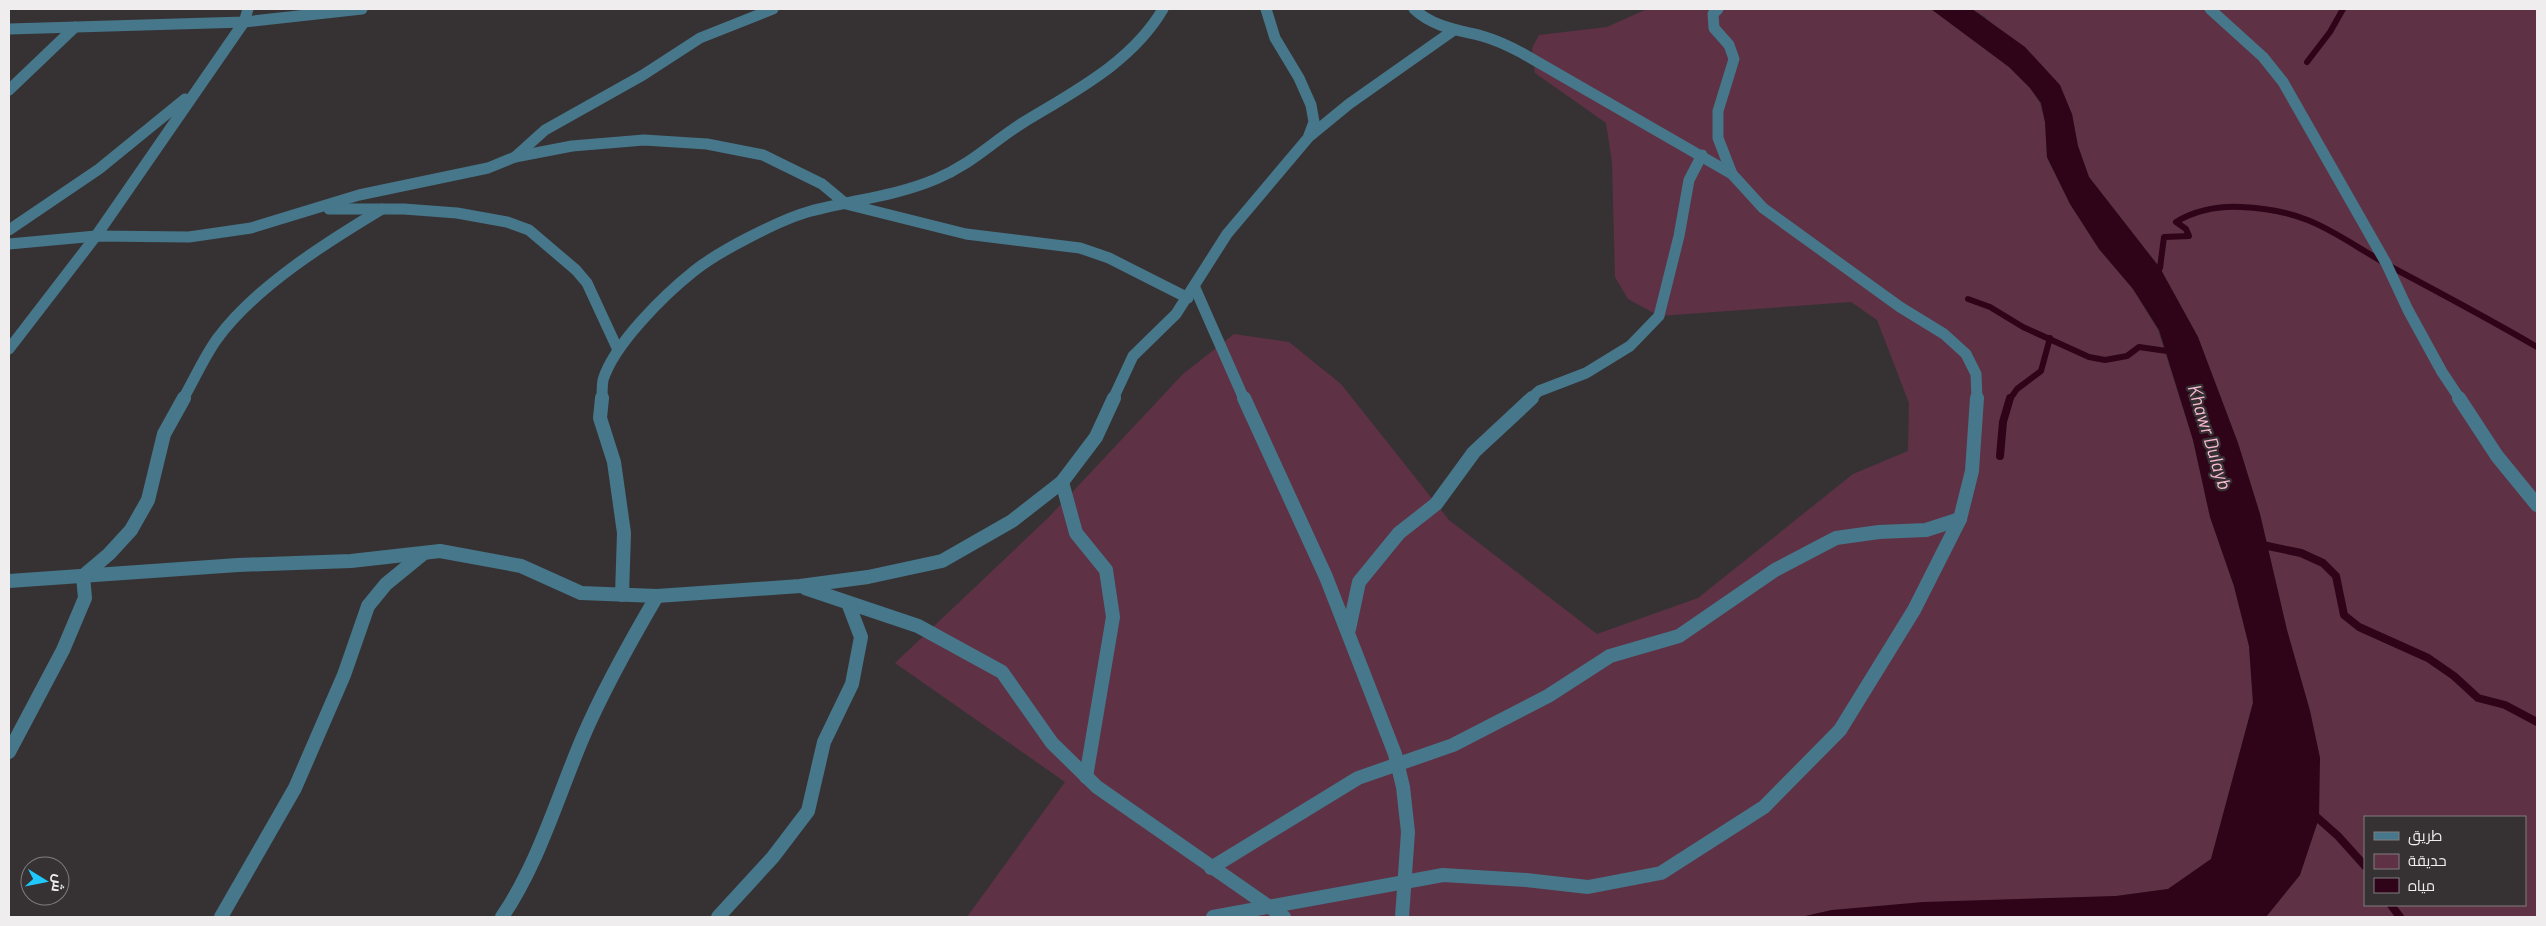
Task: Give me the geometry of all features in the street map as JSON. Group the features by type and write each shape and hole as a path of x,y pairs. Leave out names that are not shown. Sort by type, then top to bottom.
{"street":[{"path":"9,349 96,236 244,22 248,9"},
{"path":"9,30 244,22 362,9"},
{"path":"748,20 756,9"},
{"path":"515,157 545,130 579,109 643,75 700,38 774,9"},
{"path":"622,595 624,533 614,462 600,418 603,381 618,350 660,302 695,270 756,234 810,211 874,198 934,180 968,164 1023,123 1077,92 1120,59 1152,30 1164,9"},
{"path":"1266,9 1268,23 1287,60 1308,94 1314,122 1308,138"},
{"path":"1213,917 1443,875 1526,880 1588,887 1661,873 1764,807 1840,730 1914,610 1960,519 1972,472 1977,404 1976,374 1966,354 1944,334 1900,307 1764,208 1732,174 1668,134 1492,39 1454,30 1421,17 1414,9"},
{"path":"1718,9 1712,14 1714,28 1729,45 1734,59 1718,111 1718,138 1732,174"},
{"path":"2210,9 2263,57 2283,82 2386,263 2408,310 2442,372 2497,456 2537,505"},
{"path":"9,90 75,27"},
{"path":"9,581 238,564 351,561 440,551 520,566 581,594 657,596 800,586 868,577 942,561 1012,521 1062,482 1096,437 1133,356 1176,314 1227,234 1308,138 1349,104 1454,30"},
{"path":"9,230 99,169 199,87"},
{"path":"9,244 96,236 189,237 251,228 359,195 488,168 515,157 572,146 644,140 706,144 764,155 822,184 846,204 966,234 1080,248 1109,258 1191,293 1233,374 1283,478 1349,629 1399,764 1406,806 1407,882 1402,917"},
{"path":"1349,629 1359,582 1400,533 1436,504 1474,452 1539,391 1586,372 1630,346 1659,316 1689,180 1702,155"},
{"path":"314,209 382,209 494,218 531,231 556,255 581,275 601,310 618,350"},
{"path":"84,576 109,554 131,530 148,500 164,434 217,339 250,302 332,239 382,209"},
{"path":"1062,482 1076,533 1106,570 1113,616 1086,777"},
{"path":"1211,868 1358,778 1453,744 1492,726 1548,696 1610,656 1679,636 1775,570 1836,538 1879,532 1926,530 1960,519"},
{"path":"222,917 295,788 344,675 368,606 386,584 424,553"},
{"path":"9,752 63,650 86,598 84,576"},
{"path":"800,586 918,626 954,644 1002,672 1052,743 1086,777 1211,868 1284,917"},
{"path":"502,917 514,900 550,826 574,759 612,675 657,596"},
{"path":"718,917 773,857 808,811 824,742 852,684 861,637 848,603"}],"green space":[{"path":"1647,9 1931,9 2009,67 2030,88 2040,103 2045,122 2047,158 2070,204 2099,249 2133,289 2158,330 2193,440 2210,517 2234,587 2249,646 2253,702 2211,859 2168,889 2116,896 1832,910 1801,917 967,917 1065,782 895,663 1049,517 1183,374 1234,334 1289,342 1341,384 1449,520 1597,634 1698,598 1853,474 1908,451 1909,403 1877,320 1851,302 1659,316 1628,299 1615,277 1612,162 1606,123 1535,73 1532,48 1539,35 1607,27"},
{"path":"1972,9 2537,9 2537,917 2266,917 2300,875 2320,758 2310,711 2287,630 2260,514 2238,443 2198,337 2160,268 2089,177 2078,146 2072,114 1985,17"}],"water":[{"name":"Khawr Dulayb","path":"1931,9 1972,9 2025,47 2060,85 2072,114 2078,146 2089,177 2160,268 2198,337 2238,443 2260,514 2287,630 2310,711 2320,758 2319,818 2300,875 2266,917 1801,917 1832,910 1923,902 2116,896 2168,889 2211,859 2253,703 2249,646 2234,586 2210,517 2193,440 2159,330 2133,289 2099,249 2070,204 2047,157 2045,122 2041,103 2030,88 2009,67"}],"waterway":[{"path":"2307,62 2330,32 2343,9"},
{"path":"2153,275 2160,268 2164,237 2189,236 2186,229 2176,222 2191,214 2216,208 2266,209 2307,220 2324,228 2537,347"},
{"path":"1968,299 1990,307 2023,327 2050,339"},
{"path":"2010,399 2017,389 2041,371 2050,339"},
{"path":"2050,339 2089,357 2105,360 2127,356 2139,347 2174,352"},
{"path":"2000,456 2003,422 2010,398"},
{"path":"2258,544 2301,553 2323,563 2336,576 2344,615 2359,627 2428,658 2454,676 2478,698 2505,705 2537,722"},
{"path":"2312,813 2338,836 2364,865"},
{"path":"2392,906 2400,917"}]}
